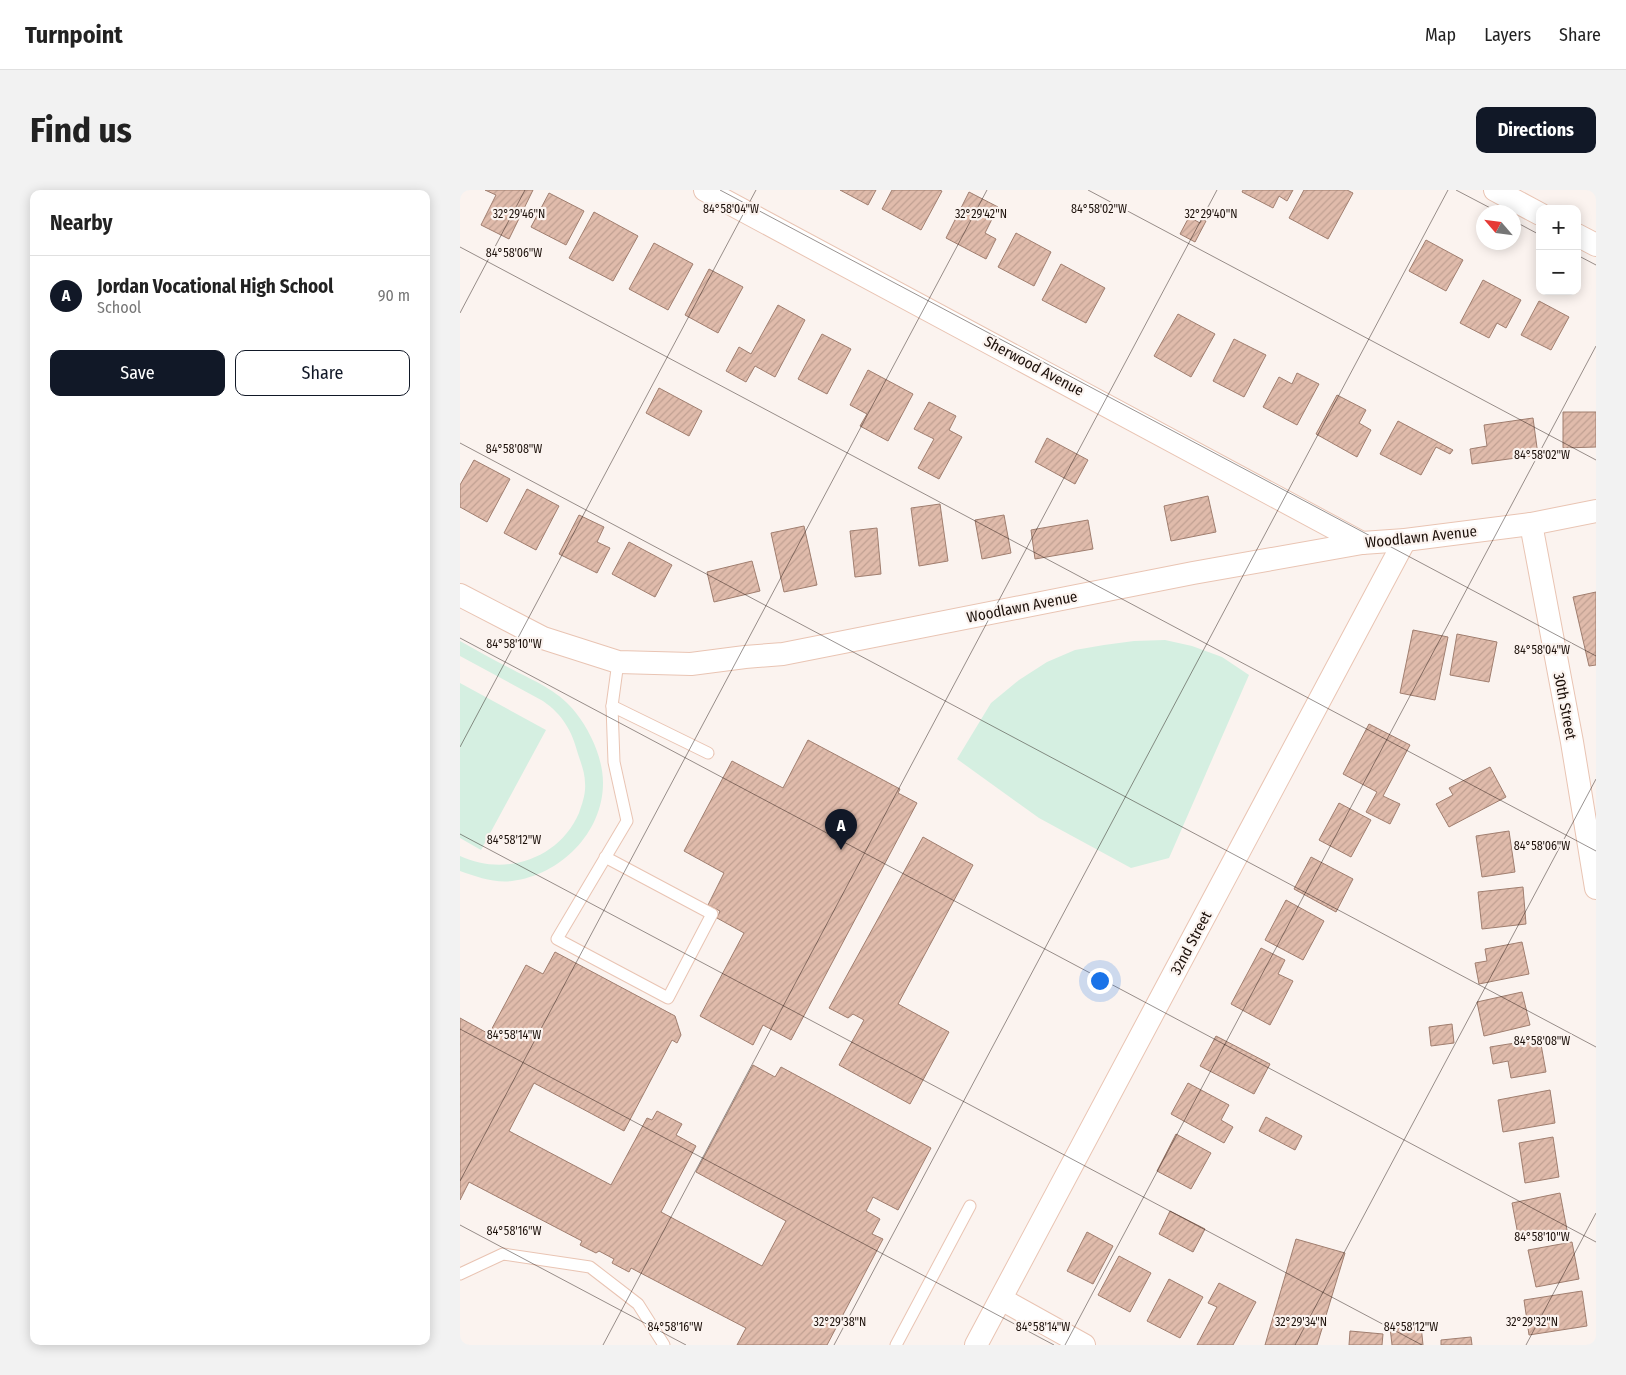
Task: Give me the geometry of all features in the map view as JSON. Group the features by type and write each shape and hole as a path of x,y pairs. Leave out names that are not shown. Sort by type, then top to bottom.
{"street":[{"name":"Sherwood Avenue","path":"705,190 1362,543"},
{"path":"1495,190 1536,212"},
{"path":"1581,237 1596,245"},
{"name":"Woodlawn Avenue","path":"460,595 544,638 618,662 691,664 783,654 1183,575 1362,543 1405,540 1531,524 1596,511"},
{"name":"30th Street","path":"1531,524 1572,742 1596,888"},
{"name":"32nd Street","path":"976,1345 1405,540"},
{"path":"1001,1299 1084,1345"}],"lane":[{"path":"605,857 712,914 668,998 557,938 605,857 627,821 614,762 612,706 618,662"},
{"path":"612,706 708,753"},
{"path":"896,1345 970,1206"},
{"path":"460,1274 503,1254 590,1267 638,1304 664,1345"}],"green space":[{"path":"1165,640 1192,646 1222,657 1249,675 1169,858 1131,868 1039,818 957,759 991,703 1019,680 1047,662 1075,650 1134,641"},
{"path":"460,641 557,694 564,700 587,729 601,765 603,783 601,801 596,819 587,834 562,861 530,877 505,881 479,877 460,871 460,856 477,862 495,865 512,864 529,860 558,842 570,829 579,813 585,791 583,768 570,731 556,712 543,701 460,656"},
{"path":"460,683 546,730 481,850 460,838"}],"building":[{"path":"485,190 533,190 509,239 481,225 496,195"},
{"path":"840,190 876,190 868,205"},
{"path":"892,190 942,191 921,230 882,209"},
{"path":"1243,190 1293,190 1287,201 1279,196 1273,208 1242,192"},
{"path":"1304,190 1347,190 1353,193 1328,239 1289,218"},
{"path":"969,192 998,207 985,233 996,239 986,259 946,238"},
{"path":"549,193 584,211 566,245 531,227"},
{"path":"594,212 638,236 613,281 569,258"},
{"path":"1189,217 1200,223 1202,219 1206,221 1195,242 1180,234"},
{"path":"1016,233 1051,252 1034,286 998,267"},
{"path":"1426,240 1463,260 1446,291 1409,271"},
{"path":"654,243 693,264 668,310 629,289"},
{"path":"1061,264 1105,288 1086,323 1042,300"},
{"path":"709,269 743,287 718,333 685,315"},
{"path":"1483,280 1521,300 1506,328 1497,323 1489,338 1460,323"},
{"path":"1539,301 1569,317 1551,350 1521,335"},
{"path":"778,305 805,320 775,377 755,366 746,382 726,371 739,347 751,354"},
{"path":"1178,314 1215,334 1191,377 1154,356"},
{"path":"822,334 851,349 827,394 798,379"},
{"path":"1234,339 1266,355 1244,397 1213,381"},
{"path":"868,370 913,394 888,441 860,426 867,414 850,405"},
{"path":"1297,373 1319,384 1297,425 1263,407 1279,377 1292,384"},
{"path":"659,388 702,411 689,436 646,413"},
{"path":"1337,395 1366,410 1359,423 1371,430 1357,457 1316,434"},
{"path":"929,402 956,416 949,430 962,437 939,479 918,468 934,439 914,429"},
{"path":"1563,412 1596,412 1596,447 1563,448"},
{"path":"1533,418 1538,455 1472,464 1470,449 1487,446 1484,425"},
{"path":"1398,421 1453,450 1450,454 1436,447 1421,475 1380,454"},
{"path":"1047,438 1088,460 1075,484 1035,462"},
{"path":"474,460 510,479 487,522 460,507 460,485"},
{"path":"527,489 559,506 536,550 504,533"},
{"path":"1208,496 1216,532 1171,541 1164,506"},
{"path":"940,504 948,561 919,566 911,508"},
{"path":"579,515 604,527 597,542 610,548 597,573 559,554"},
{"path":"1004,515 1011,553 982,559 975,520"},
{"path":"1088,520 1093,549 1035,559 1031,530"},
{"path":"804,526 817,585 784,592 771,533"},
{"path":"877,528 881,574 855,577 850,531"},
{"path":"629,542 672,565 655,597 612,574"},
{"path":"752,561 760,591 714,602 707,572"},
{"path":"1596,592 1596,665 1589,666 1573,597"},
{"path":"1413,630 1448,637 1435,700 1400,693"},
{"path":"1457,634 1497,642 1489,682 1450,675"},
{"path":"1369,724 1410,745 1383,796 1400,804 1390,824 1366,812 1377,792 1343,774"},
{"path":"808,740 900,789 898,793 917,803 791,1040 763,1025 753,1045 700,1016 744,933 717,918 720,911 708,905 724,873 684,851 732,761 783,788"},
{"path":"1490,767 1506,797 1449,827 1436,804 1453,795 1449,788"},
{"path":"1339,803 1371,820 1351,857 1319,840"},
{"path":"1509,831 1515,872 1482,877 1476,836"},
{"path":"923,837 973,865 898,1004 949,1032 910,1104 839,1065 864,1020 853,1014 848,1018 829,1008"},
{"path":"1311,857 1353,879 1336,912 1294,889"},
{"path":"1523,887 1526,924 1482,929 1478,892"},
{"path":"1286,900 1324,921 1303,960 1265,940"},
{"path":"1522,942 1529,974 1479,984 1475,963 1487,961 1485,949"},
{"path":"1261,948 1285,960 1278,974 1293,981 1270,1025 1231,1004"},
{"path":"555,952 675,1016 681,1035 677,1043 672,1040 624,1131 534,1083 509,1131 611,1185 647,1118 652,1120 657,1111 682,1124 676,1135 696,1146 661,1212 762,1266 786,1221 696,1172 753,1065 775,1077 781,1067 931,1148 898,1210 873,1197 866,1211 880,1219 872,1234 883,1239 827,1345 737,1345 746,1328 631,1268 629,1272 612,1263 614,1259 599,1251 596,1253 580,1245 582,1241 469,1182 460,1200 460,1018 489,1034 526,965 543,974"},
{"path":"1522,992 1530,1025 1484,1036 1477,1002"},
{"path":"1452,1024 1454,1043 1431,1046 1429,1027"},
{"path":"1216,1036 1270,1064 1254,1094 1200,1066"},
{"path":"1540,1039 1546,1072 1511,1078 1508,1061 1493,1064 1490,1047"},
{"path":"1188,1083 1229,1105 1221,1120 1233,1127 1224,1143 1171,1114"},
{"path":"1550,1090 1555,1123 1503,1132 1498,1100"},
{"path":"1266,1117 1302,1136 1295,1150 1259,1131"},
{"path":"1176,1134 1211,1153 1191,1189 1157,1171"},
{"path":"1553,1137 1559,1177 1525,1183 1519,1143"},
{"path":"1560,1193 1567,1230 1519,1240 1512,1203"},
{"path":"1170,1211 1205,1229 1193,1252 1159,1234"},
{"path":"1087,1232 1113,1246 1093,1284 1067,1271"},
{"path":"1296,1239 1345,1253 1317,1345 1265,1345"},
{"path":"1572,1242 1579,1279 1536,1287 1528,1250"},
{"path":"1119,1256 1151,1273 1130,1312 1098,1295"},
{"path":"1169,1279 1203,1297 1180,1338 1147,1321"},
{"path":"1219,1283 1256,1302 1233,1345 1197,1345 1217,1307 1208,1303"},
{"path":"1582,1291 1587,1326 1529,1335 1524,1300"},
{"path":"1421,1325 1423,1345 1392,1345 1390,1327"},
{"path":"1350,1331 1383,1334 1382,1345 1349,1345"},
{"path":"1471,1337 1472,1345 1441,1345 1441,1340"}],"place":[{"name":"Jordan Vocational High School","path":"841,850"}]}
